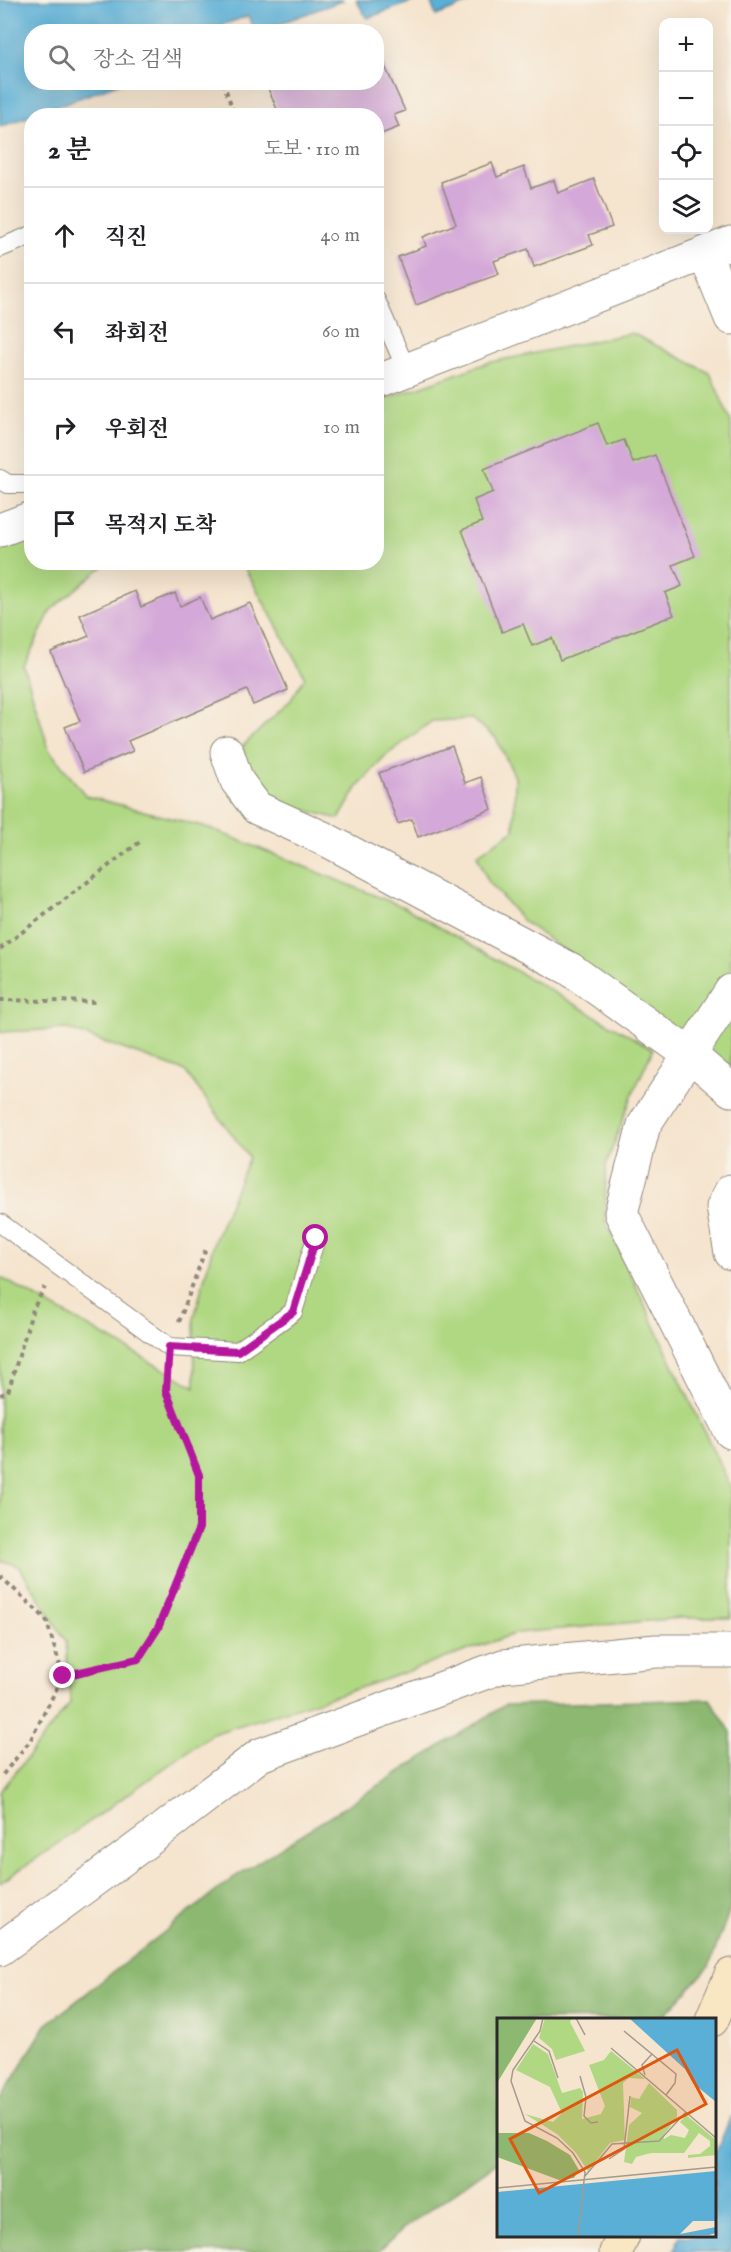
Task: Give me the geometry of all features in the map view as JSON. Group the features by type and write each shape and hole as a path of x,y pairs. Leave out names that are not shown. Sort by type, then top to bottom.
{"street":[{"path":"384,379 718,249 731,318"},
{"path":"0,530 24,521"},
{"path":"227,752 237,781 257,808 323,838 570,969 690,1055 731,1090"},
{"path":"731,991 644,1125 621,1213 731,1432"},
{"path":"731,1191 723,1207 731,1253"},
{"path":"0,1949 260,1755 503,1666 656,1651 731,1651"},
{"path":"712,2018 731,1975"},
{"path":"616,2252 622,2237"}],"lane":[{"path":"0,248 24,238"},
{"path":"384,318 407,370"},
{"path":"0,479 8,484 24,484"},
{"path":"0,1223 169,1347 238,1351 293,1312 316,1238"}],"path":[{"path":"226,90 232,108"},
{"path":"0,949 141,841"},
{"path":"0,1000 98,1002"},
{"path":"63,1676 138,1659 158,1628 199,1528 199,1475 166,1391 169,1347 207,1248"},
{"path":"0,1395 8,1392 33,1309 57,1264"},
{"path":"0,1576 46,1619 63,1676 30,1741 0,1778"}],"green space":[{"path":"632,333 710,373 731,422 731,1066 688,1040 523,921 488,881 477,855 514,830 515,777 496,738 472,719 432,721 384,757 357,788 339,819 286,805 252,777 242,747 291,700 305,677 246,570 384,570 384,400 487,363"},
{"path":"24,538 24,570 99,570 51,610 24,666 49,750 86,796 209,828 406,908 653,1049 633,1093 606,1165 605,1220 731,1488 731,1618 680,1618 517,1633 375,1683 212,1734 0,1883 0,1792 70,1703 66,1641 19,1566 0,1560 0,1277 195,1387 194,1318 214,1242 249,1157 185,1071 67,1029 0,1032 0,548"},
{"path":"710,1699 731,1732 731,1906 709,1967 662,2018 497,2018 497,2162 404,2228 378,2252 0,2252 0,2100 46,2025 233,1878 505,1705"}],"water":[{"path":"0,0 344,0 278,24 251,24 248,16 225,24 24,24 24,90 101,90 52,108 24,108 24,118 0,127"},
{"path":"356,0 417,0 367,18"},
{"path":"430,0 476,0 436,16"},
{"path":"731,2116 731,2252 673,2252 680,2237 716,2237 716,2153"}],"building":[{"path":"384,64 405,111 394,115 399,127 384,133 384,108 276,108 269,90 384,90"},
{"path":"492,163 497,177 524,167 531,188 554,180 558,193 594,179 612,227 589,235 593,245 534,267 528,249 494,261 499,274 416,305 398,257 426,246 423,237 456,224 441,182"},
{"path":"598,423 607,446 624,440 633,463 655,455 695,556 673,565 682,586 665,593 674,615 560,660 552,638 532,646 523,624 502,632 462,530 482,522 474,500 493,492 484,469"},
{"path":"135,591 141,607 175,593 180,606 200,597 210,620 250,603 288,690 253,705 247,690 128,741 133,751 84,772 65,727 80,721 51,652 89,636 80,615"},
{"path":"452,746 465,783 481,777 492,809 418,837 412,819 398,824 379,773"}],"route":[{"path":"63,1676 138,1659 158,1628 199,1528 199,1475 166,1391 169,1347 238,1351 293,1312 316,1238"}]}
